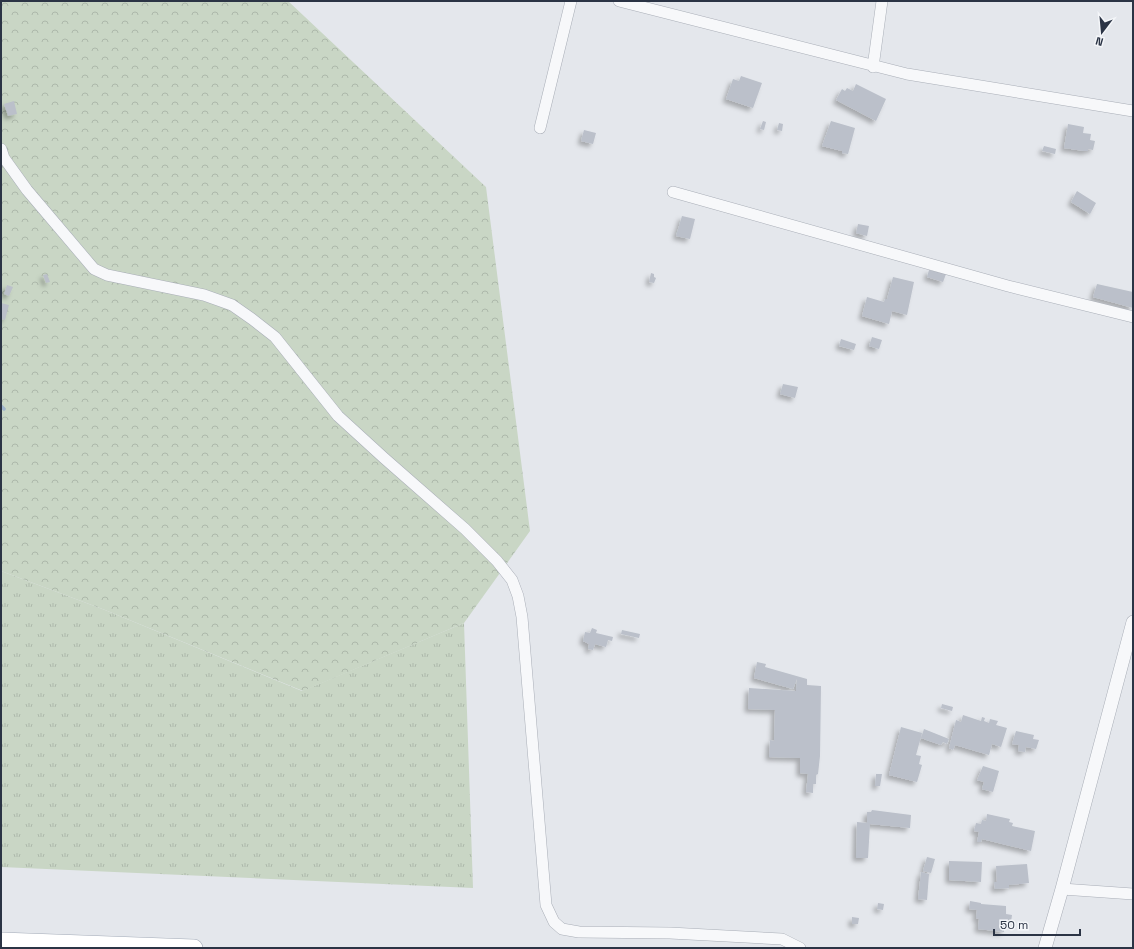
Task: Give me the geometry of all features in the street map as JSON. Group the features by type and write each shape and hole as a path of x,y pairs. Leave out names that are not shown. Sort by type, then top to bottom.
{"main road":[{"path":"1,941 194,948"}],"street":[{"path":"540,128 571,1"},
{"path":"619,1 907,74 1133,111"},
{"path":"873,66 882,1"},
{"path":"1,149 4,158 27,190 94,269 107,275 204,295 232,306 275,337 338,416 465,529 498,561 512,580 518,596 522,616 546,905 554,922 562,929 579,932 670,933 782,939 800,948"},
{"path":"673,192 1008,286 1133,317"},
{"path":"1045,948 1062,890 1133,622"},
{"path":"1062,890 1133,894"}],"green space":[{"path":"1,1 288,1 486,187 530,531 464,623 303,691 105,610 1,571"},
{"path":"1,571 105,610 302,691 464,623 473,888 1,867"}],"building":[{"path":"741,76 762,83 753,108 726,99 733,79 739,81"},
{"path":"856,84 886,99 876,121 836,100 842,89 845,91 847,88 853,91"},
{"path":"14,101 17,114 8,116 4,104"},
{"path":"763,121 766,122 764,130 760,129"},
{"path":"831,121 855,128 848,154 822,146"},
{"path":"779,123 783,124 782,131 777,130"},
{"path":"1068,124 1084,127 1083,133 1091,134 1090,140 1095,141 1093,150 1088,149 1088,151 1084,151 1064,148"},
{"path":"584,130 596,133 593,144 581,141"},
{"path":"1044,146 1056,149 1055,154 1042,151"},
{"path":"1077,191 1096,203 1090,214 1071,202"},
{"path":"682,216 695,219 690,239 676,236"},
{"path":"858,224 869,226 867,236 856,233"},
{"path":"929,270 946,274 943,282 927,277"},
{"path":"651,273 654,274 654,277 656,278 654,283 649,282"},
{"path":"47,274 50,282 46,283 43,275"},
{"path":"893,277 914,282 907,315 892,311 889,324 862,316 867,297 884,302 885,299 887,299"},
{"path":"1097,284 1133,292 1133,308 1093,297"},
{"path":"7,285 13,287 9,296 4,294"},
{"path":"1,303 9,305 5,320 1,319"},
{"path":"872,337 882,340 879,349 869,346"},
{"path":"841,339 856,344 854,350 839,346"},
{"path":"783,384 798,387 795,398 780,394"},
{"path":"592,628 597,630 596,633 613,637 612,641 608,640 606,647 595,644 593,650 588,649 589,644 583,641 585,632 590,633"},
{"path":"622,630 640,634 639,638 621,634"},
{"path":"757,662 766,664 765,667 807,679 807,685 821,686 820,756 818,774 816,775 816,784 813,784 813,793 806,792 808,774 800,773 800,758 769,757 770,740 774,741 775,710 748,709 749,688 796,691 797,679 793,689 754,678"},
{"path":"942,704 953,707 952,711 941,708"},
{"path":"963,715 981,721 982,717 985,718 984,721 989,723 990,719 998,721 996,725 1007,728 1001,747 992,744 989,755 955,745 953,750 949,748 956,720 961,722"},
{"path":"901,727 922,733 916,755 921,756 919,764 922,765 917,782 889,775"},
{"path":"924,729 949,739 947,744 943,742 941,745 921,738"},
{"path":"1016,731 1034,735 1033,739 1039,740 1036,749 1026,747 1025,752 1018,751 1019,745 1012,744"},
{"path":"983,766 999,771 993,792 982,789 984,782 977,780"},
{"path":"876,774 882,774 880,786 875,786"},
{"path":"872,810 911,815 910,828 870,824 868,858 856,858 857,822 867,823 867,812 871,812"},
{"path":"987,814 1010,819 1009,822 1013,823 1012,826 1035,831 1031,851 982,839 981,842 977,842 979,832 974,831 976,823 981,824 982,820 986,821"},
{"path":"927,857 935,859 931,873 923,871"},
{"path":"949,861 982,862 981,882 949,880"},
{"path":"1027,864 1029,883 1009,885 1009,888 995,889 994,882 997,882 996,866"},
{"path":"921,872 929,874 927,900 918,899"},
{"path":"970,901 981,904 1006,906 1006,914 1012,915 1011,922 1005,921 1004,932 978,929 979,919 976,918 977,910 969,909"},
{"path":"878,903 884,904 883,910 877,909"},
{"path":"852,917 859,918 858,924 852,924"}],"waterway":[{"path":"1,406 4,409"}]}
